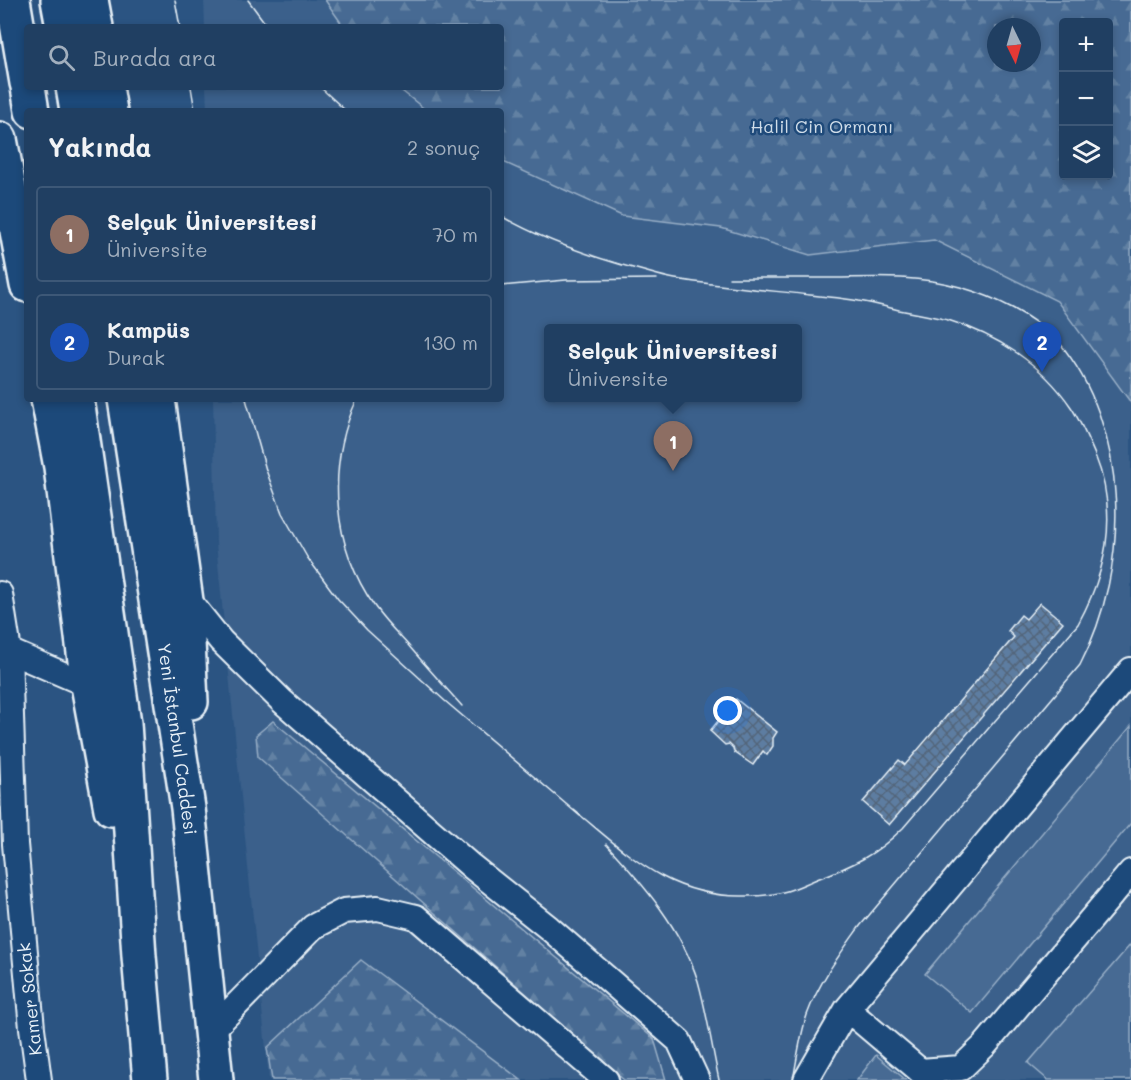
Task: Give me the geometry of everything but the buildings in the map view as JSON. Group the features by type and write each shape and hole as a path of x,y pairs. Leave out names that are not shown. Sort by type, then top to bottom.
{"highway":[{"path":"13,0 24,67"},
{"path":"58,0 62,24"},
{"path":"91,0 95,24"},
{"path":"28,90 31,108"},
{"path":"74,90 76,108"},
{"path":"106,90 110,108"},
{"path":"0,139 24,269"},
{"path":"49,402 61,467 88,685 139,956"},
{"path":"77,402 123,723 150,1080"},
{"name":"Yeni İstanbul Caddesi","path":"125,402 188,808 216,1080"},
{"path":"158,402 185,596 205,970"}],"street":[{"name":"Kamer Sokak","path":"0,594 9,651 15,844 39,1080"},
{"path":"185,596 221,640 282,701 471,866 566,942 680,1041 698,1080"},
{"path":"9,651 88,685"},
{"path":"806,1080 847,1009 1131,670"},
{"path":"847,1009 925,1076 961,1068 985,1045 1130,874"},
{"path":"211,1031 313,927 344,911 378,908 416,917 606,1080"}],"shaded area":[{"path":"204,0 1131,0 1131,1080 269,1080 216,543 213,402 504,402 504,108 207,108 206,90 504,90 504,24 205,24"}],"green space":[{"name":"Halil Cin Ormanı","path":"325,0 1131,0 1131,403 1057,301 934,240 810,255 721,228 622,216 504,162 504,108 423,108 401,90 504,90 504,24 342,24"},
{"path":"273,721 654,1039 666,1080 624,1080 258,757 256,735"},
{"path":"1131,726 1131,823 972,1013 925,974"},
{"path":"1131,944 1131,1080 1048,1080 1028,1063"},
{"path":"361,960 521,1080 272,1080 267,1048"},
{"path":"876,1055 906,1080 857,1080"}],"tram line":[{"path":"175,0 179,24"},
{"path":"248,0 266,24"},
{"path":"192,90 194,108"},
{"path":"323,90 343,108"},
{"path":"504,218 569,248 666,277 864,302 948,320 984,334 1017,353 1032,365 1046,377 1071,407 1095,455 1107,499 1108,520 1102,563 1096,584 1078,624 903,828 883,846 863,859 782,892 756,896 719,895 694,890 652,871 632,858 574,810"},
{"path":"729,278 916,279 960,287 986,296 1025,315 1058,341 1082,376 1099,415 1110,456 1116,499 1115,542 1108,585 1097,627 1080,665 860,926 845,947 824,980 807,1015 793,1080"},
{"path":"504,286 566,280 657,279"},
{"path":"247,402 266,470 282,513 307,557 338,599 367,630 445,701 580,816"},
{"path":"356,402 347,425 338,479 338,506 342,532 350,558 375,607 462,706"},
{"path":"606,844 660,908 682,943 698,981 719,1080"}],"place":[{"name":"Kampüs","path":"1042,372"},
{"name":"Selçuk Üniversitesi","path":"673,471"}]}
